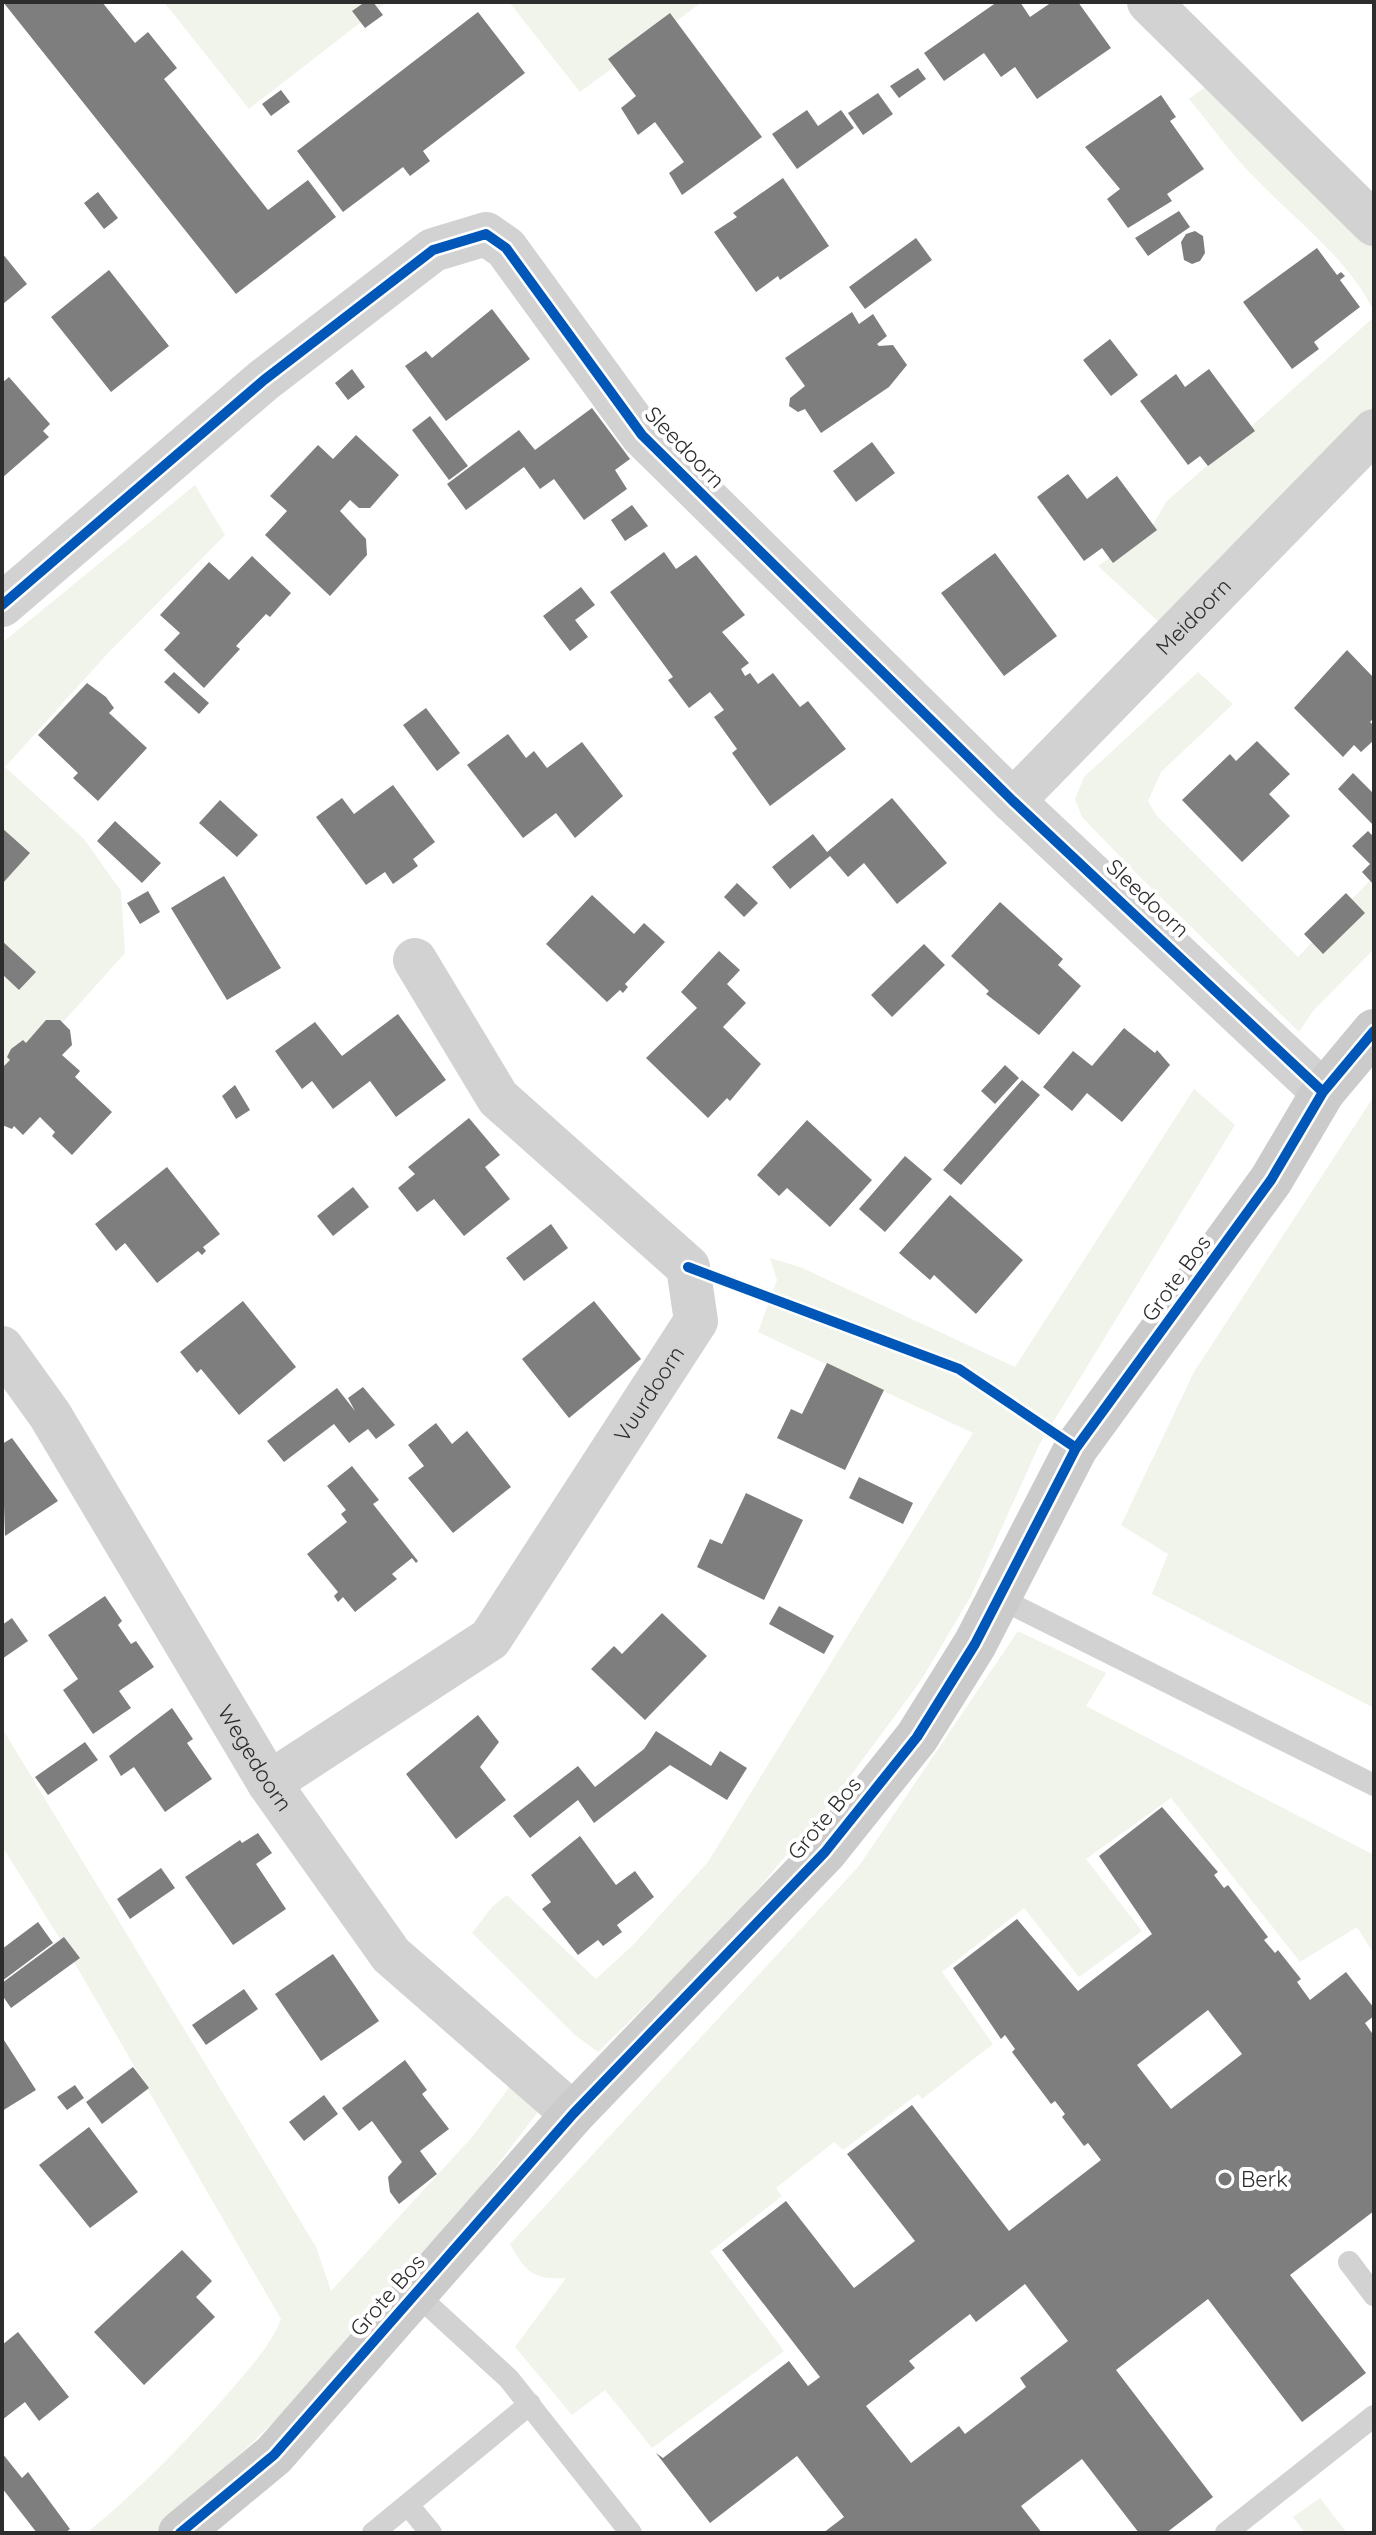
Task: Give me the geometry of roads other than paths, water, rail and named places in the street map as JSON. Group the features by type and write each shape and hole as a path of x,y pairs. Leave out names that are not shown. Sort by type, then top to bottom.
{"street":[{"path":"1149,2 1374,224"},
{"name":"Sleedoorn","path":"2,605 288,361 433,250 486,234 506,248 642,435 1013,801 1323,1092"},
{"name":"Meidoorn","path":"1013,801 1374,431"},
{"name":"Vuurdoorn","path":"269,1783 490,1639 696,1321 688,1267 498,1098 415,960"},
{"name":"Grote Bos","path":"180,2533 274,2455 573,2114 825,1852 917,1737 999,1598 1076,1448 1271,1180 1323,1092 1374,1031"},
{"name":"Wegedoorn","path":"2,1348 50,1415 269,1783 391,1955 573,2114"}],"lane":[{"path":"999,1598 1374,1785"},
{"path":"1349,2262 1374,2295"},
{"path":"415,2293 509,2379 631,2533"},
{"path":"373,2533 530,2404"},
{"path":"1226,2533 1374,2416"},
{"path":"408,2505 431,2533"}],"place":[{"name":"Berk","path":"1225,2179"}]}
